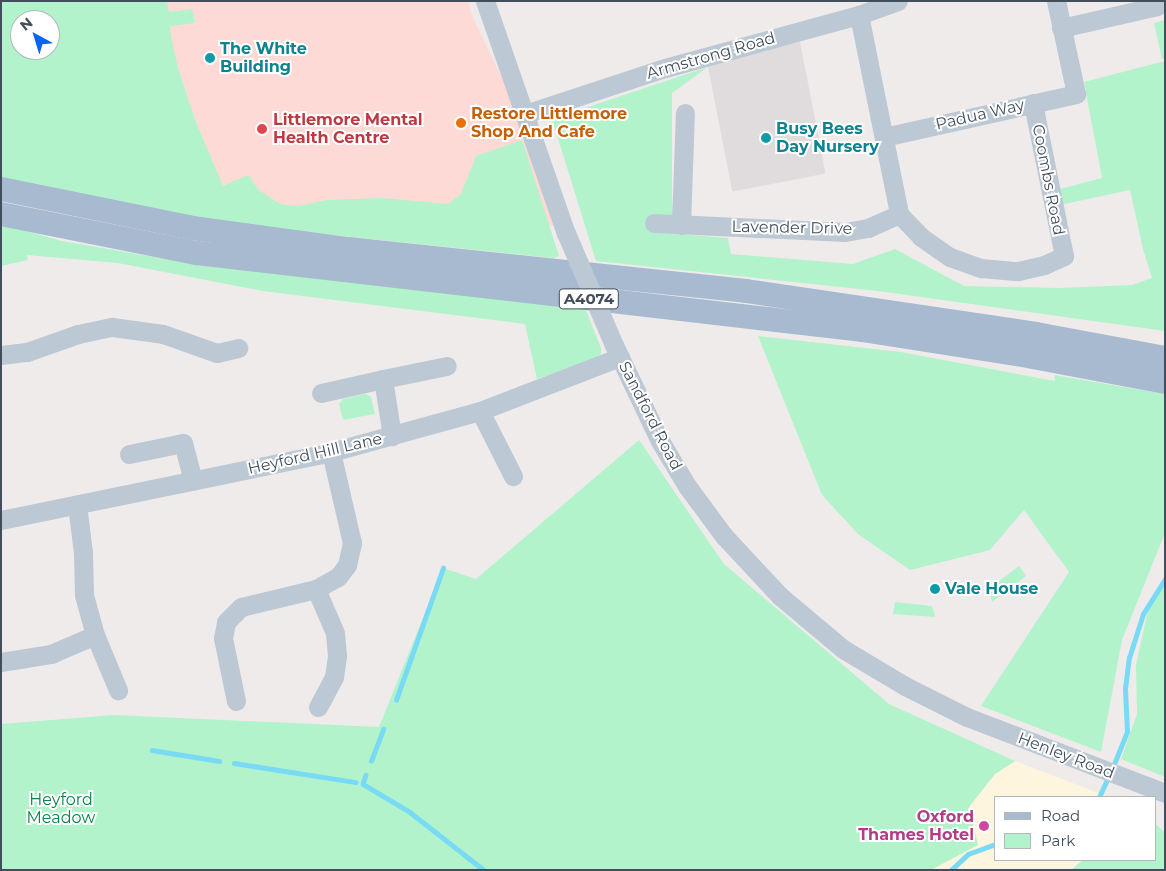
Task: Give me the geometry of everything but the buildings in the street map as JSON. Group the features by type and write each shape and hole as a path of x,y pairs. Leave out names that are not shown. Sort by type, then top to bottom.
{"main road":[{"name":"A4074","path":"1,189 192,228 348,249 775,295 1036,334 1165,358"},
{"name":"A4074","path":"1,214 197,253 862,330 1017,354 1165,382"}],"street":[{"name":"Sandford Road","path":"485,1 566,233 617,351 660,441 687,486 724,536 780,596 843,649 905,686 967,717"},
{"name":"Armstrong Road","path":"525,114 665,68 859,15 898,1"},
{"path":"1056,1 1061,28 1158,6"},
{"path":"859,15 899,214"},
{"name":"Padua Way","path":"884,138 1076,94 1061,28"},
{"name":"Coombs Road","path":"899,214 921,237 950,257 981,268 1018,271 1044,265 1064,256 1033,103"},
{"path":"681,225 685,113"},
{"name":"Lavender Drive","path":"654,223 844,232 868,228 899,214"},
{"path":"1,355 27,352 78,334 112,327 163,334 217,353 238,348"},
{"name":"Heyford Hill Lane","path":"1,520 331,452 392,436 480,410 617,351"},
{"path":"321,393 383,378 447,366"},
{"path":"383,378 392,436"},
{"path":"480,410 512,476"},
{"path":"129,454 183,443 193,480"},
{"path":"236,701 223,638 226,622 241,607 316,589 338,577 347,565 352,543 331,452"},
{"path":"77,504 83,553 84,595 95,635 118,690"},
{"path":"316,589 335,633 337,656 334,677 318,708"},
{"path":"1,662 51,654 95,635"},
{"name":"Henley Road","path":"967,717 1165,793"}],"shaded area":[{"name":"Littlemore Mental Health Centre","path":"1,1 468,1 473,18 514,103 556,226 317,213 1,156"},
{"path":"800,42 826,174 732,192 707,60"},
{"name":"Oxford Thames Hotel","path":"1015,761 1106,796 994,796 994,861 1082,861 1071,870 931,870 969,807 995,774"}],"green space":[{"path":"4,1 167,1 169,12 192,9 195,23 170,26 171,37 178,68 195,120 223,186 248,175 259,190 280,204 298,206 327,200 383,198 448,204 461,194 476,156 522,140 559,256 553,258 304,232 162,213 1,178 1,5"},
{"path":"1165,20 1165,58 1162,59 1154,23"},
{"path":"1165,61 1165,331 878,291 596,261 552,119 708,67 672,93 672,196 675,234 728,238 731,254 853,264 895,249 964,286 1059,288 1132,285 1152,278 1143,249 1130,190 1060,205 1056,190 1102,178 1084,82"},
{"path":"1,224 62,241 206,266 585,308 601,348 601,354 597,358 537,379 525,324 263,291 118,263 27,255 28,260 1,266"},
{"path":"758,336 901,352 1055,381 1054,375 1165,394 1165,533 1122,640 1101,752 981,706 1069,572 1024,510 990,550 910,570 858,534 822,495"},
{"path":"366,394 371,397 375,414 343,420 339,404 343,399"},
{"name":"Heyford Meadow","path":"639,440 724,564 889,704 1015,761 995,774 969,807 978,845 931,870 1,870 1,724 114,715 379,727 443,568 476,579"},
{"path":"1019,566 1026,576 992,602 989,589"},
{"path":"1165,578 1165,777 1121,759 1137,714 1136,665 1148,610"},
{"path":"895,602 932,606 935,617 893,614"},
{"path":"1156,824 1165,833 1165,870 1071,870 1082,861 1156,861"}],"waterway":[{"path":"396,700 443,568"},
{"path":"1112,769 1127,732 1125,689 1129,658 1143,614 1165,579"},
{"path":"371,761 383,729"},
{"path":"152,750 219,761"},
{"path":"234,763 356,782"},
{"path":"366,775 363,784 410,812 484,870"},
{"path":"1099,796 1109,776"},
{"path":"951,870 968,854 994,844"}],"place":[{"name":"The White Building","path":"210,58"},
{"name":"Restore Littlemore Shop And Cafe","path":"461,123"},
{"name":"Littlemore Mental Health Centre","path":"262,129"},
{"name":"Busy Bees Day Nursery","path":"766,138"},
{"name":"Vale House","path":"935,589"},
{"name":"Oxford Thames Hotel","path":"984,826"}]}
